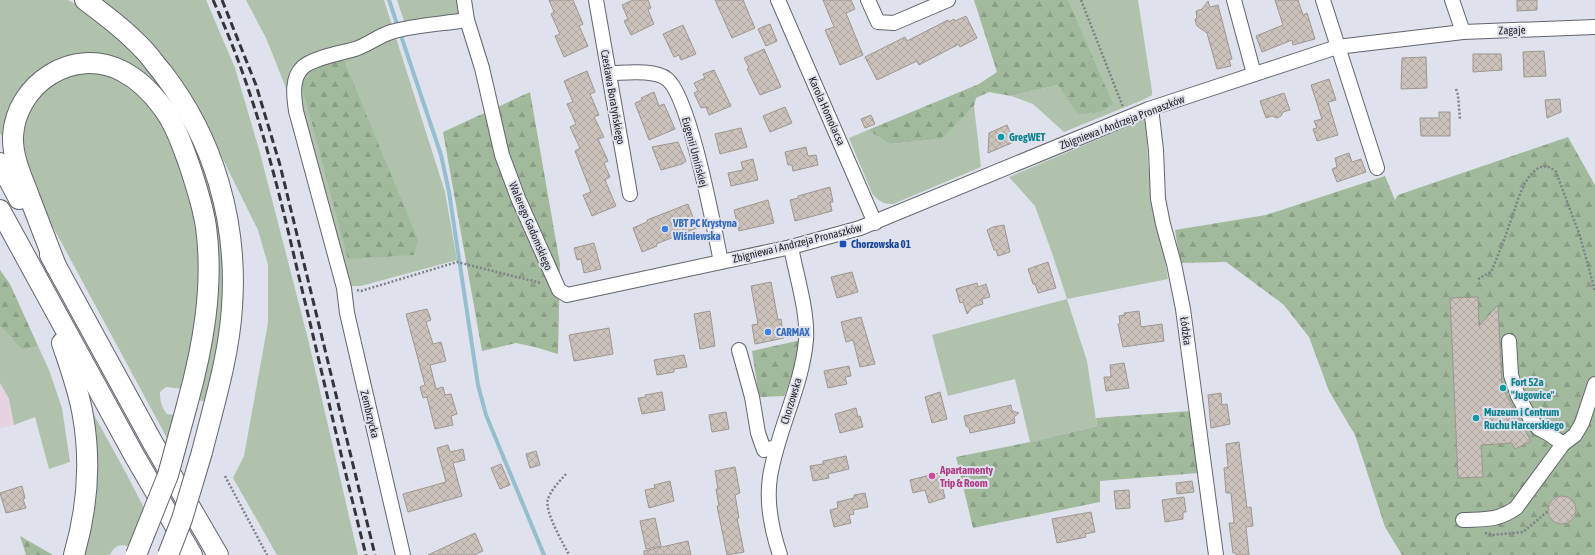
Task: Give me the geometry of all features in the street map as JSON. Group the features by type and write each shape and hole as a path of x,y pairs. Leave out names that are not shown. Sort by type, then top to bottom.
{"highway":[{"path":"85,0 124,31 144,50 178,93 206,145 223,201 232,249 234,275 232,308 226,353 202,452 182,519 168,555"},
{"path":"56,266 17,162 13,138 17,112 33,88 44,77 79,64 110,66 121,70 135,79 164,109 183,148 202,206 206,227 208,286 205,322 200,354 168,475 136,555"},
{"path":"0,163 154,445 218,555"},
{"path":"0,210 138,462 192,555"},
{"path":"44,290 74,380 83,416 87,449 84,512 74,555"}],"street":[{"name":"Walerego Gadomskiego","path":"464,0 466,20 482,68 502,155 518,198 559,290"},
{"name":"Czesława Boratyńskiego","path":"596,0 630,194"},
{"name":"Karola Homolacsa","path":"778,0 875,223"},
{"path":"868,0 878,22 894,23 948,1"},
{"path":"1234,0 1254,74"},
{"path":"1323,0 1377,168"},
{"path":"1452,0 1463,32"},
{"name":"Zembrzycka","path":"403,555 346,313 344,288 296,111 294,92 296,78 303,67 318,60 367,45 380,36 392,32 408,28 435,26 466,20"},
{"name":"Zagaje","path":"1463,32 1595,27"},
{"name":"Zbigniewa i Andrzeja Pronaszków","path":"721,262 791,247 845,233 875,223 1149,109 1337,47 1463,32"},
{"name":"Eugenii Umińskiej","path":"610,73 634,72 655,74 666,79 675,90 688,121 695,145 721,262"},
{"name":"Łódzka","path":"1149,109 1152,116 1156,150 1158,199 1183,308 1216,555"},
{"name":"Chorzowska","path":"780,555 773,529 769,498 770,478 776,447 793,398 802,363 806,339 798,282 791,247"},
{"path":"559,290 567,295 721,262"},
{"path":"1509,341 1511,375 1518,396 1530,418 1538,428 1563,444"},
{"path":"739,350 752,397 758,433 764,450 776,447"},
{"path":"1463,520 1494,519 1506,515 1516,508 1563,444 1576,435 1582,423 1595,384"}],"path":[{"path":"1080,0 1124,110"},
{"path":"1456,89 1460,119"},
{"path":"1478,279 1492,272 1521,192 1528,178 1537,169 1543,166 1551,167 1556,172 1580,236 1595,291"},
{"path":"344,288 361,291 457,262 531,280 559,290"},
{"path":"566,474 551,492 547,501 549,512 569,555"},
{"path":"225,476 267,555"}],"shaded area":[{"path":"0,383 9,399 14,425 0,428"}],"green space":[{"path":"0,0 68,0 82,8 129,47 168,91 212,181 226,270 221,332 206,402 196,399 216,271 155,84 146,75 135,68 112,57 35,74 23,86 13,100 6,115 2,136 0,134"},
{"path":"99,0 206,0 235,68 260,153 308,339 358,555 277,555 233,478 244,456 268,323 268,265 258,230 200,113"},
{"path":"246,0 384,0 445,192 457,260 361,286 344,286 292,103 266,38"},
{"path":"397,0 460,0 462,14 405,24"},
{"path":"974,0 1068,0 1113,104 1100,112 1078,114 1058,85 1011,96 989,92 976,98 974,106 941,139 889,144 868,130 979,84 997,72"},
{"path":"1068,0 1138,0 1152,95 1064,132 1033,104 1011,96 1058,85 1076,22"},
{"path":"343,58 418,240 414,255 348,259 300,78 314,67"},
{"path":"83,72 100,72 130,84 153,109 172,145 188,191 196,223 199,296 195,330 183,389 166,387 160,392 163,409 167,414 174,415 167,438 27,179 19,136 33,98 57,80"},
{"path":"530,92 560,264 558,354 516,343 482,351 443,132"},
{"path":"974,106 981,167 893,204 884,203 874,196 849,138 868,130 889,144 940,139"},
{"path":"1146,119 1148,165 1168,279 1067,299 1035,206 1009,177"},
{"path":"1568,137 1595,185 1595,555 1402,555 1385,527 1355,435 1329,391 1309,337 1283,304 1226,262 1180,263 1175,230 1266,215 1385,176 1395,200 1398,195"},
{"path":"0,270 10,284 38,346 23,350 0,327"},
{"path":"1067,299 1087,361 1097,426 1030,442 1015,379 948,396 932,335"},
{"path":"0,327 23,350 38,346 49,370 62,408 70,462 49,469 35,417 14,425 9,399 0,383"},
{"path":"801,340 798,362 784,396 759,397 752,351"},
{"path":"1190,411 1198,473 1100,481 1100,502 973,528 956,457 1030,442 1097,426 1096,418"},
{"path":"93,413 144,508 128,546 118,546 110,555 84,555 92,520 96,485 96,449"},
{"path":"20,536 53,555 26,555"}],"building":[{"path":"549,0 573,0 583,24 579,26 588,46 564,57 555,36 560,34 551,14 554,12"},
{"path":"633,0 648,0 651,8 648,10 654,24 631,35 624,21 628,19 622,5"},
{"path":"715,0 743,0 755,28 732,38"},
{"path":"823,0 851,0 855,9 846,13 863,55 840,65 825,30 834,27"},
{"path":"1275,0 1298,0 1303,15 1307,13 1315,39 1293,45 1292,40 1262,52 1256,36 1283,25"},
{"path":"1517,0 1537,0 1537,10 1517,11"},
{"path":"1208,1 1210,7 1218,5 1232,59 1229,60 1231,66 1217,69 1207,33 1197,26 1195,20 1197,17 1196,11 1202,9"},
{"path":"966,16 977,38 960,47 959,44 919,65 917,61 877,80 865,57 905,37 907,41 948,20 949,22 954,19 955,21"},
{"path":"770,24 777,41 766,46 758,29"},
{"path":"683,25 696,54 681,60 679,55 674,57 663,34"},
{"path":"764,49 781,87 760,95 747,69 749,68 744,58"},
{"path":"1544,51 1546,76 1524,77 1523,52"},
{"path":"1473,54 1501,54 1502,70 1473,72"},
{"path":"1426,57 1427,88 1401,89 1402,58"},
{"path":"714,70 731,106 709,115 706,107 701,108 694,93 698,91 694,83 705,78 703,74"},
{"path":"587,71 595,92 590,94 599,115 594,117 604,137 598,139 608,161 604,163 610,177 605,180 616,206 592,216 583,195 591,192 575,151 580,148 570,127 576,124 567,104 573,102 564,81"},
{"path":"1329,79 1336,100 1328,102 1338,135 1317,141 1313,129 1317,128 1314,121 1322,119 1311,85"},
{"path":"654,92 659,106 664,104 675,129 649,140 635,103 642,100 641,98"},
{"path":"1284,93 1290,110 1283,112 1281,116 1277,118 1272,116 1266,118 1260,101"},
{"path":"1560,99 1561,112 1547,118 1545,100"},
{"path":"785,107 792,123 770,132 763,116"},
{"path":"1439,112 1450,112 1450,136 1421,136 1420,118 1439,118"},
{"path":"871,115 875,124 865,128 861,119"},
{"name":"GregWET","path":"1007,125 1014,142 988,153 989,133"},
{"path":"741,128 747,147 720,154 715,134"},
{"path":"678,142 686,161 682,164 661,170 652,147"},
{"path":"806,147 808,156 816,155 818,165 793,171 792,165 788,165 785,152"},
{"path":"1349,153 1352,162 1361,159 1366,172 1337,182 1332,169 1337,167 1335,158"},
{"path":"753,159 758,180 731,186 728,173 743,170 741,162"},
{"path":"830,187 833,202 830,202 832,211 795,221 790,200 798,198 798,196"},
{"path":"768,200 774,223 739,231 734,210"},
{"path":"688,204 697,228 656,244 657,246 642,252 633,228 647,222 647,220"},
{"path":"1004,225 1010,252 998,256 996,250 994,250 987,230"},
{"path":"594,243 601,269 584,273 581,259 577,260 574,248"},
{"path":"1048,262 1056,288 1038,293 1028,269"},
{"path":"852,272 858,292 837,298 831,277"},
{"path":"771,282 778,320 781,319 784,338 755,344 752,325 758,324 751,286"},
{"path":"977,283 978,287 986,284 990,297 982,299 983,304 973,307 967,314 963,302 960,303 956,289"},
{"name":"Muzeum i Centrum Ruchu Harcerskiego","path":"1478,297 1479,326 1498,305 1502,387 1531,441 1515,449 1512,443 1481,445 1483,477 1458,478 1450,298"},
{"path":"427,309 431,320 426,322 433,344 441,342 446,361 430,365 436,389 443,387 445,395 451,394 457,414 451,416 453,425 435,429 427,397 423,398 420,387 425,385 406,314"},
{"path":"710,311 715,346 700,349 694,314"},
{"path":"1139,311 1141,327 1162,324 1164,341 1123,347 1118,324 1120,324 1119,316 1125,315 1124,313"},
{"path":"861,317 875,364 860,367 853,340 846,342 841,322"},
{"path":"609,328 613,354 574,361 569,335"},
{"path":"684,355 687,367 674,369 674,372 657,375 654,360"},
{"path":"1124,363 1129,388 1106,391 1104,377 1111,377 1110,365"},
{"path":"849,366 851,376 845,377 847,384 828,388 824,371"},
{"path":"662,392 665,410 642,414 638,398 646,397 645,395"},
{"path":"940,392 947,419 932,423 925,397"},
{"path":"1221,393 1222,405 1227,404 1230,424 1211,428 1208,395"},
{"path":"1011,405 1012,411 1019,413 1014,417 1015,423 970,433 969,428 966,426 964,416"},
{"path":"856,408 858,417 860,416 863,427 840,433 835,414"},
{"path":"726,412 729,429 712,432 709,415"},
{"path":"1239,442 1247,508 1251,507 1253,526 1246,527 1249,555 1236,555 1236,553 1233,553 1229,523 1234,523 1231,493 1226,493 1224,468 1228,467 1226,444"},
{"path":"448,445 450,452 463,449 465,460 453,463 462,496 408,512 403,494 446,482 437,448"},
{"path":"536,451 540,465 530,468 526,454"},
{"path":"846,456 849,469 828,474 829,478 813,481 810,466 823,464 823,461"},
{"path":"501,464 510,485 500,489 491,468"},
{"path":"735,467 740,493 735,495 739,518 737,518 744,552 727,555 717,506 719,506 715,471"},
{"path":"939,473 945,498 929,503 925,490 913,493 910,480"},
{"path":"670,481 674,501 649,508 645,490 655,488 654,485"},
{"path":"1192,481 1194,492 1177,494 1176,483"},
{"path":"22,486 25,498 23,499 26,508 6,513 0,493"},
{"path":"1129,490 1130,508 1116,509 1114,491"},
{"path":"865,493 868,507 853,510 854,514 849,515 851,523 834,527 830,510 838,508 837,502 854,498 854,495"},
{"path":"1562,496 1572,500 1576,510 1572,520 1562,524 1552,520 1548,510 1552,500"},
{"path":"1184,497 1186,512 1183,512 1183,519 1165,522 1162,500"},
{"path":"1091,512 1095,532 1085,534 1086,537 1057,543 1052,519"},
{"path":"655,518 661,546 646,549 640,521"},
{"path":"475,533 483,551 474,555 428,555"},
{"path":"688,541 691,555 644,555 644,551"}],"waterway":[{"path":"389,0 441,155 449,192 478,385 486,415 544,555"}],"railway":[{"path":"213,0 228,33 263,134 290,238 366,555"},
{"path":"222,0 256,85 280,165 375,555"}],"place":[{"name":"GregWET","path":"1001,137"},
{"name":"VBT PC Krystyna Wiśniewska","path":"665,229"},
{"name":"Chorzowska 01","path":"843,244"},
{"name":"CARMAX","path":"768,332"},
{"name":"Fort 52a \"Jugowice\"","path":"1503,388"},
{"name":"Muzeum i Centrum Ruchu Harcerskiego","path":"1476,418"},
{"name":"Apartamenty Trip & Room","path":"932,476"}]}
